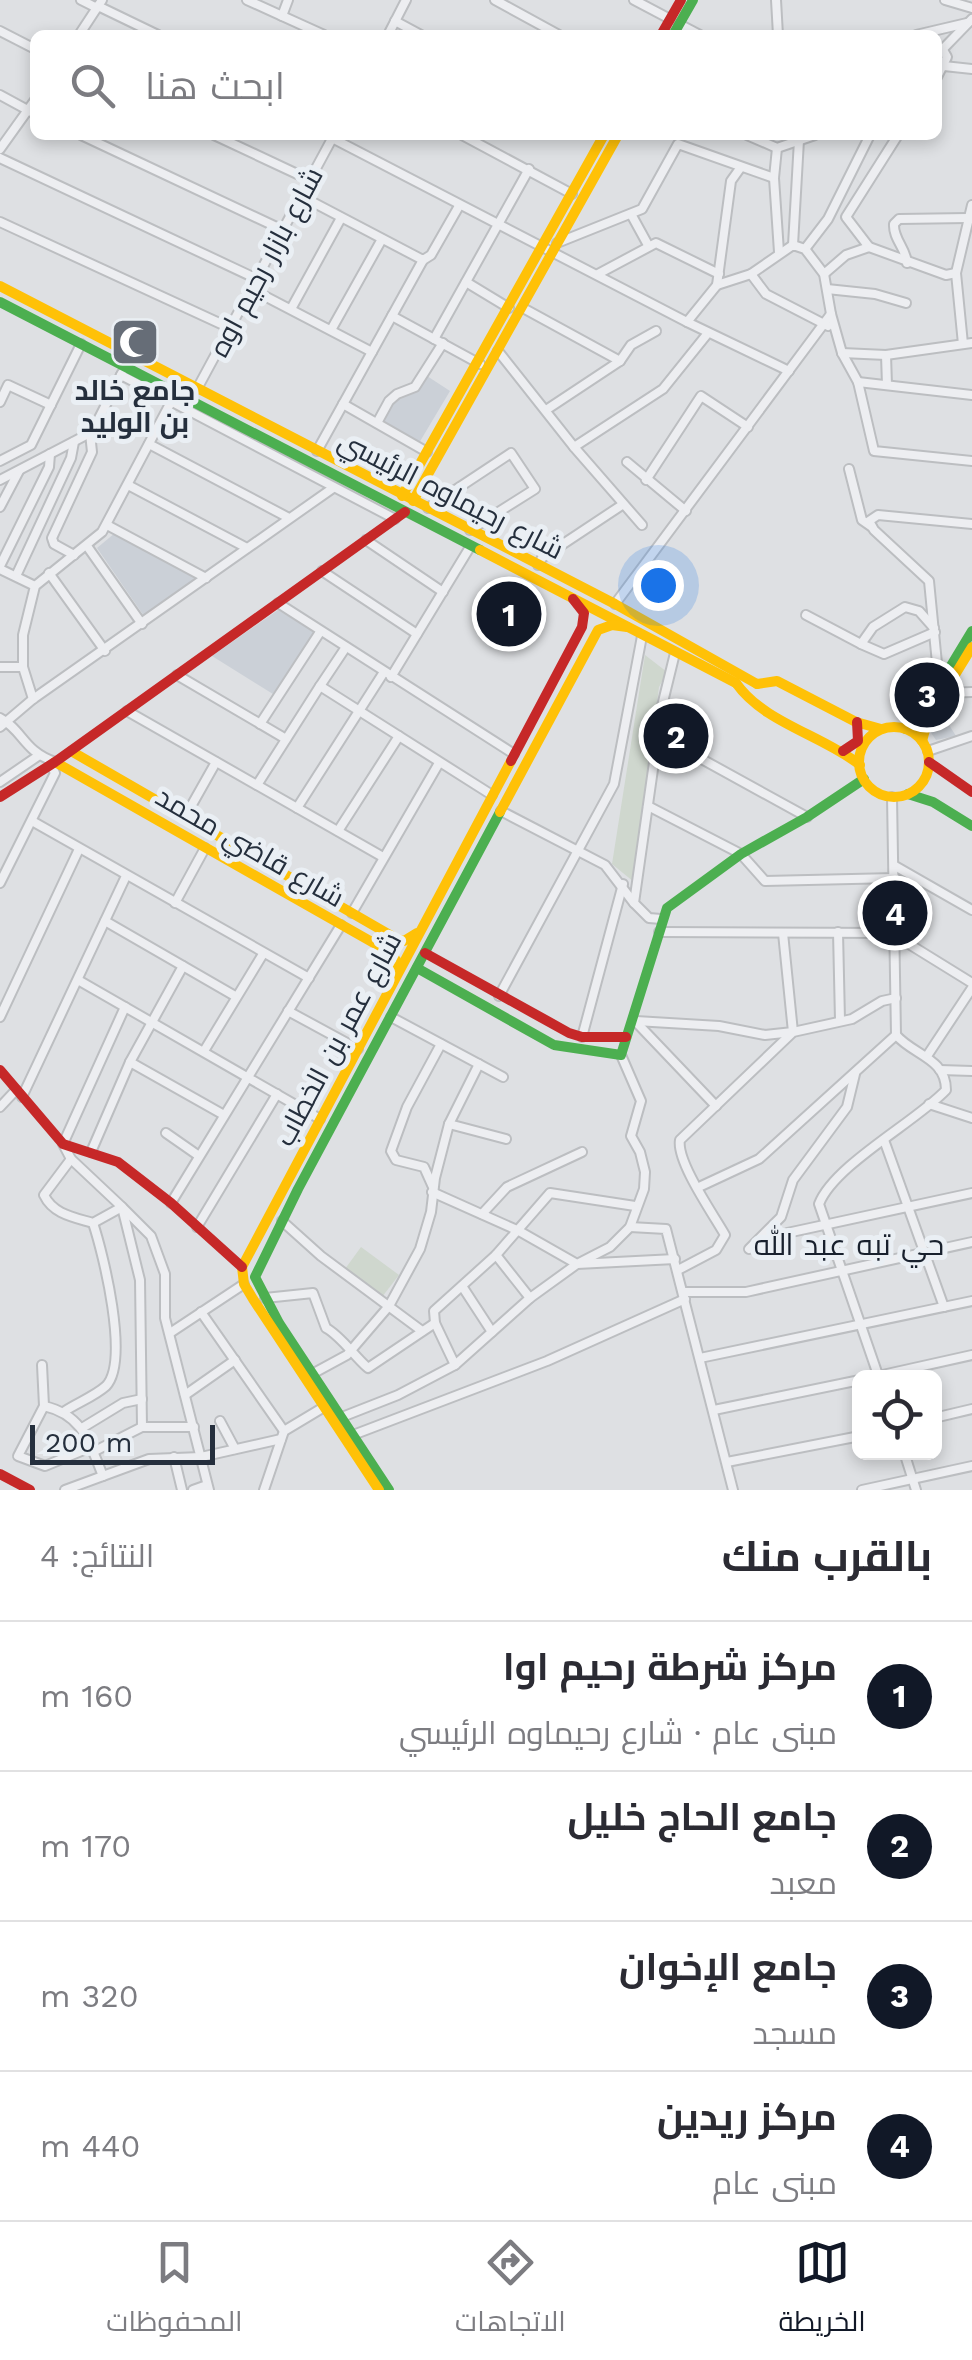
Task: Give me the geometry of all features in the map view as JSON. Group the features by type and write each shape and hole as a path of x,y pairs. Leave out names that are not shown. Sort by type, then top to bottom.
{"main road":[{"path":"674,30 681,0"},
{"path":"666,30 693,0"},
{"path":"410,493 427,452 483,366 498,351 523,308 572,194 600,140"},
{"path":"410,493 483,366 509,308 551,248 615,140"},
{"name":"شارع رحيماوه الرئيسي","path":"0,286 317,451 410,493 428,508 615,604 757,684 777,681 858,722 882,729"},
{"name":"شارع رحيماوه الرئيسي","path":"0,302 400,516 474,548 736,683 745,697 843,751 860,765"},
{"path":"0,798 400,516"},
{"path":"474,548 488,548 486,538"},
{"path":"497,560 492,553 503,547"},
{"path":"573,599 582,609 583,623 597,622 598,630 612,625 627,626"},
{"name":"شارع عمر بن الخطاب","path":"242,1267 583,623"},
{"name":"شارع عمر بن الخطاب","path":"264,1298 255,1276 282,1221 598,630"},
{"path":"942,690 972,630"},
{"path":"921,722 926,751 922,783 907,794 892,797 873,790 860,765 867,740 882,729 906,729 921,722 972,647"},
{"path":"545,696 559,702"},
{"path":"843,751 858,741 858,722"},
{"path":"906,729 946,776 972,792"},
{"name":"شارع قاضي محمد","path":"71,751 404,941 424,924"},
{"name":"شارع قاضي محمد","path":"53,764 394,956 396,968 390,988"},
{"path":"929,800 927,792 932,778 946,776"},
{"path":"417,968 554,1045 621,1055 661,919 676,899 864,779"},
{"path":"907,794 929,800 972,826"},
{"path":"465,847 478,854"},
{"path":"238,866 246,852"},
{"path":"425,953 498,996 582,1037 626,1037"},
{"path":"0,1070 63,1144 118,1162 242,1267 244,1284 378,1490"},
{"path":"337,1088 350,1094"},
{"path":"305,1148 318,1154"},
{"path":"264,1298 390,1490"},
{"path":"3,1475 30,1490"}],"street":[{"path":"82,0 148,30"},
{"path":"248,0 313,30"},
{"path":"282,16 288,0"},
{"path":"390,30 406,0"},
{"path":"495,0 550,30"},
{"path":"634,0 690,30"},
{"path":"776,0 778,30"},
{"path":"950,1 972,8"},
{"path":"82,30 99,5"},
{"path":"395,21 412,30"},
{"path":"935,30 970,21"},
{"path":"942,50 970,21"},
{"path":"0,30 30,46"},
{"path":"942,53 947,57 942,69"},
{"path":"944,66 972,69"},
{"path":"0,95 30,111"},
{"path":"0,149 30,113"},
{"path":"92,140 283,230"},
{"path":"225,140 310,180"},
{"name":"شارع بازار رحيم اوه","path":"197,389 331,140"},
{"path":"340,140 459,206 551,248 687,322 790,371"},
{"path":"471,140 572,194"},
{"path":"780,252 774,178 782,143 799,140 793,245"},
{"path":"805,248 828,220 868,140"},
{"path":"895,140 846,217 869,248 907,263 956,274"},
{"path":"551,248 642,209 678,144 774,178"},
{"path":"0,158 257,279"},
{"path":"687,322 718,285 732,181 741,167"},
{"path":"377,423 389,401 415,387 466,282 528,170"},
{"path":"301,196 423,260"},
{"path":"317,451 423,260 431,255 459,206"},
{"path":"842,353 886,355 967,344 956,274 972,206"},
{"path":"631,214 648,245"},
{"path":"290,309 341,218"},
{"path":"907,263 894,233 898,219 968,218"},
{"path":"0,222 230,328"},
{"path":"332,330 382,240"},
{"path":"598,274 648,245 664,244 720,274"},
{"path":"718,285 752,274 793,245 805,248 824,274 842,353 858,382 874,451 972,461"},
{"path":"824,274 846,255 869,248"},
{"path":"961,259 972,258"},
{"path":"752,274 766,294 836,330"},
{"path":"466,282 509,308"},
{"path":"251,289 372,352"},
{"path":"827,289 876,294 906,303"},
{"path":"959,303 972,302"},
{"path":"523,308 620,361"},
{"path":"615,604 831,314"},
{"path":"392,316 483,366"},
{"path":"546,410 620,361 631,344 656,331"},
{"path":"574,447 663,389 708,332"},
{"path":"16,472 2,460 31,446 81,344"},
{"path":"498,351 642,525"},
{"path":"886,355 886,385"},
{"path":"0,480 90,433 123,371 171,402 332,488 400,516"},
{"path":"858,382 972,395"},
{"path":"0,402 8,385 51,404"},
{"path":"646,480 701,396 748,427"},
{"path":"33,700 23,668 23,635 35,586 88,546 107,524 171,402"},
{"path":"343,404 427,452"},
{"path":"74,555 54,544 52,538 92,452 90,433"},
{"path":"16,576 71,458 74,442"},
{"path":"149,444 290,518"},
{"path":"31,446 50,454"},
{"path":"428,508 511,453 535,489 470,530"},
{"path":"35,586 0,567 49,468 50,454"},
{"path":"627,462 686,511"},
{"path":"849,469 862,520 930,581 942,690 972,692"},
{"path":"0,507 16,472"},
{"path":"128,485 248,548"},
{"path":"0,884 56,773 53,764 38,756 2,722 332,488"},
{"path":"538,565 542,558 622,505"},
{"path":"872,527 870,519 878,515 972,524"},
{"path":"107,524 206,578"},
{"path":"366,540 443,592"},
{"path":"88,546 142,624"},
{"path":"297,808 359,710 417,634 474,548"},
{"path":"322,571 417,634"},
{"path":"49,573 105,650"},
{"path":"278,603 514,754"},
{"path":"862,644 873,627 905,607 919,611 934,630"},
{"path":"806,614 884,654 934,630"},
{"path":"260,724 320,632"},
{"path":"498,996 614,784 642,636"},
{"path":"257,785 346,648"},
{"path":"634,903 658,736 675,652"},
{"path":"0,667 23,668"},
{"path":"177,675 286,740"},
{"path":"320,686 492,795"},
{"path":"127,711 383,856"},
{"path":"338,831 398,736"},
{"path":"658,736 806,817"},
{"path":"926,751 972,736"},
{"path":"0,782 38,756"},
{"path":"185,817 216,762"},
{"path":"352,913 438,763"},
{"path":"699,1187 759,1159 896,1036 892,797"},
{"path":"648,806 741,854 765,882 895,878"},
{"path":"501,811 604,864 649,918 661,919"},
{"path":"32,821 308,978"},
{"path":"0,1017 80,848"},
{"path":"174,902 205,848"},
{"path":"895,866 972,910"},
{"path":"0,1106 19,1094 126,876"},
{"path":"582,1037 622,884"},
{"path":"105,922 235,996"},
{"path":"171,1203 341,924"},
{"path":"658,932 896,934 972,985 927,1056"},
{"path":"783,932 793,1032"},
{"path":"838,932 840,1020"},
{"path":"204,1052 263,954"},
{"path":"90,1152 151,1020 183,966"},
{"path":"78,980 320,1120"},
{"path":"634,1020 719,1026 765,1036 852,1018 882,1001 896,998"},
{"path":"124,1007 63,1144 71,1159 151,1236 159,1257 165,1274 165,1318 208,1487 193,1490"},
{"path":"288,1011 358,1049"},
{"path":"391,1016 503,1077"},
{"path":"634,1020 716,1106"},
{"path":"678,1270 716,1250 725,1236 684,1166 678,1150 680,1140 793,1032"},
{"path":"872,1370 861,1325 824,1222 820,1198 946,1090 940,1070 927,1056 896,1036"},
{"path":"437,1169 396,1160 392,1151 407,1107 441,1044"},
{"path":"342,1417 398,1395 454,1365 530,1298 577,1264 610,1247 630,1227 635,1206 642,1198 645,1172 631,1131 641,1101 621,1055"},
{"path":"130,1062 224,1115"},
{"path":"312,1374 349,1352 390,1306 420,1249 449,1124 479,1064"},
{"path":"940,1070 972,1071"},
{"path":"750,1249 781,1218 793,1180 847,1107 855,1074"},
{"path":"197,1227 277,1094"},
{"path":"929,1104 972,1118"},
{"path":"449,1124 506,1139"},
{"path":"166,1133 200,1156"},
{"path":"884,1140 944,1307"},
{"path":"482,1214 508,1187 582,1152"},
{"path":"71,1159 44,1194 50,1206 92,1223 122,1207"},
{"path":"424,1166 433,1189 442,1196 519,1231 577,1264 675,1259"},
{"path":"454,1365 435,1324 434,1311 496,1255 550,1193 635,1206"},
{"path":"787,1233 972,1193"},
{"path":"431,1212 442,1196"},
{"path":"122,1207 140,1280 142,1427"},
{"path":"282,1221 321,1256 422,1332"},
{"path":"64,1411 104,1388 111,1377 114,1313 92,1223"},
{"path":"630,1227 666,1229 733,1490"},
{"path":"354,1435 547,1362 684,1295 746,1292 972,1242"},
{"path":"496,1255 530,1298"},
{"path":"170,1333 244,1284"},
{"path":"462,1286 492,1332"},
{"path":"264,1298 313,1293 326,1328 368,1368 435,1324"},
{"path":"700,1358 972,1301"},
{"path":"202,1312 283,1435"},
{"path":"911,1370 972,1355"},
{"path":"186,1395 235,1360"},
{"path":"3,1475 18,1456 44,1406 42,1365"},
{"path":"714,1410 852,1382"},
{"path":"82,1428 122,1403 142,1399"},
{"path":"44,1406 64,1411 82,1428 104,1476"},
{"path":"65,1490 149,1459 201,1457 283,1435 324,1407"},
{"path":"942,1416 972,1410"},
{"path":"220,1421 234,1449"},
{"path":"18,1456 46,1466 142,1427 194,1427"},
{"path":"264,1490 283,1435"},
{"path":"726,1462 852,1438"},
{"path":"174,1457 182,1490"},
{"path":"907,1460 916,1490"},
{"path":"862,1490 972,1466"}],"shaded area":[{"path":"427,376 450,391 419,443 380,422 391,402 418,390"},
{"path":"115,533 198,579 144,616 97,548"},
{"path":"278,610 314,632 273,694 212,656"},
{"path":"645,655 667,672 659,687 634,882 612,864"},
{"path":"947,703 944,717 956,736 936,740 927,727"},
{"path":"361,1247 399,1275 382,1297 345,1269"}],"traffic: fast":[{"path":"676,30 693,0"},
{"path":"0,302 480,550"},
{"path":"906,729 926,707 972,631"},
{"path":"417,968 554,1045 621,1055 667,908 741,854 864,779"},
{"path":"908,794 933,802 972,826"},
{"path":"389,1490 279,1323 255,1277 500,812"}],"traffic: slow":[{"path":"402,496 601,140"},
{"path":"413,501 615,140"},
{"path":"0,286 615,604 757,684"},
{"path":"480,550 736,683"},
{"path":"500,812 598,630 612,625 627,627"},
{"path":"922,741 928,719 972,647"},
{"path":"757,684 777,681 856,722 881,729"},
{"path":"736,683 778,719 860,765"},
{"path":"894,727 919,737 929,762 919,787 894,797 869,787 859,762 869,737 894,727"},
{"path":"71,751 397,939 404,941 417,933"},
{"path":"379,1490 253,1299 244,1284 242,1267 511,761"},
{"path":"55,762 386,950 396,960 395,975"}],"traffic: jam":[{"path":"664,30 681,0"},
{"path":"0,797 55,762 405,512"},
{"path":"511,761 582,627 584,613 573,599"},
{"path":"843,751 858,741 857,722"},
{"path":"929,762 972,792"},
{"path":"425,953 569,1033 582,1037 626,1037"},
{"path":"0,1070 63,1144 118,1162 242,1267"},
{"path":"0,1474 30,1490"}],"place":[{"name":"جامع خالد بن الوليد","path":"135,342"},
{"name":"مركز شرطة رحيم اوا","path":"509,614"},
{"name":"جامع الإخوان","path":"927,695"},
{"name":"جامع الحاج خليل","path":"676,736"},
{"name":"مركز ريدين","path":"895,913"}],"district":[{"name":"حي تبه عبد الله","path":"849,1244"}]}
